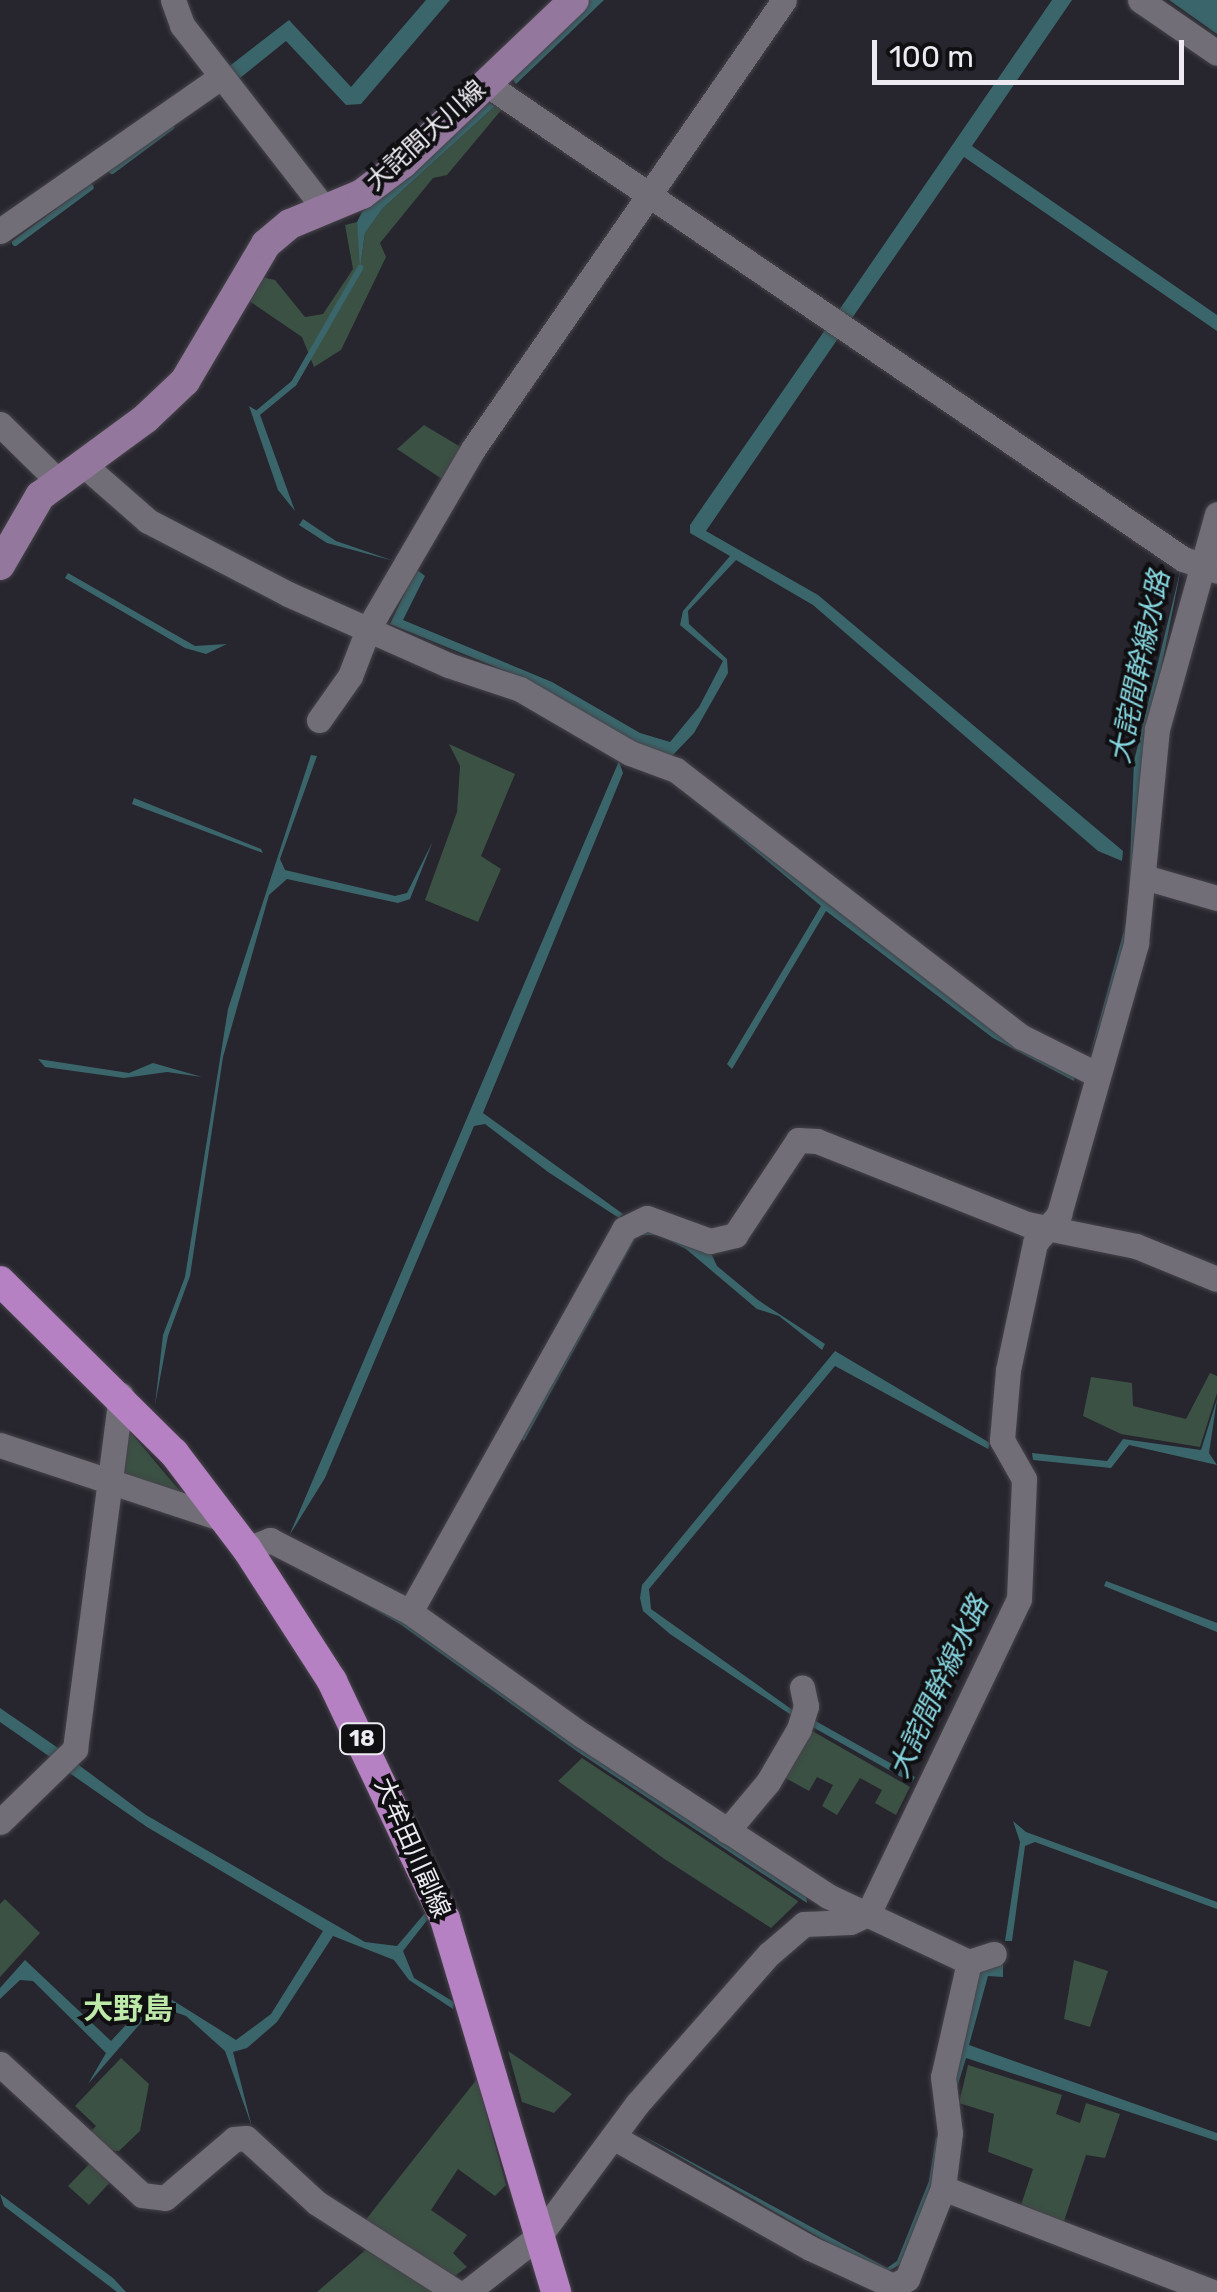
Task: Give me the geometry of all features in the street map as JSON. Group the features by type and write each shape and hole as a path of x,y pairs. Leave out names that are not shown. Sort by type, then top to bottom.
{"main road":[{"name":"大詫間大川線","path":"0,565 22,517 71,472 184,382 266,244 324,208 362,194 390,173 574,0"},
{"name":"大牟田川副線","path":"0,1281 120,1395 224,1519 332,1680 438,1902 556,2292"}],"street":[{"path":"173,0 182,24 221,77 296,164 324,208"},
{"path":"318,720 350,676 369,627 474,450 784,0"},
{"path":"1140,0 1217,52"},
{"path":"0,231 221,77"},
{"path":"485,83 1199,566"},
{"path":"0,424 148,521 288,594 369,627 448,666 520,689 630,753 676,770 1022,1036 1087,1070"},
{"path":"0,2064 142,2195 165,2198 234,2139 246,2138 317,2203 456,2290 540,2235 613,2137 769,1954 804,1924 850,1922 868,1914 1019,1599 1024,1479 1002,1440 1008,1370 1026,1277 1048,1228 1059,1214 1087,1070 1136,943 1144,878 1148,772 1199,566 1217,514"},
{"path":"1144,878 1217,898"},
{"path":"410,1612 634,1220 661,1221 720,1242 734,1235 798,1140 1048,1228 1136,1246 1217,1279"},
{"path":"0,1822 75,1749 120,1395"},
{"path":"0,1445 224,1519"},
{"path":"248,1550 270,1540 410,1612 727,1831 868,1914 969,1962 994,1954"},
{"path":"727,1831 768,1782 799,1729 806,1706 802,1687"},
{"path":"613,2137 810,2248 893,2286 907,2279 944,2188 950,2132 943,2076 969,1962"},
{"path":"944,2188 1212,2292"}],"green space":[{"path":"495,106 503,108 447,175 433,178 380,243 386,257 341,350 314,367 302,337 245,298 253,275 275,280 305,317 323,314 353,269 345,225 357,222 361,261 365,233 383,208"},
{"path":"424,425 464,449 442,479 397,449"},
{"path":"449,744 515,774 481,856 501,869 478,922 425,900 457,812 460,766"},
{"path":"1210,1373 1217,1376 1217,1393 1200,1447 1121,1434 1083,1416 1091,1377 1132,1383 1133,1406 1186,1419"},
{"path":"127,1428 184,1496 118,1479"},
{"path":"807,1728 910,1787 896,1815 875,1803 882,1790 860,1778 837,1815 822,1806 833,1785 817,1777 809,1791 780,1775"},
{"path":"582,1758 798,1902 771,1928 663,1858 558,1781"},
{"path":"5,1899 40,1933 0,1977 0,1904"},
{"path":"1074,1960 1108,1971 1090,2027 1064,2019"},
{"path":"508,2051 572,2094 554,2113 522,2102"},
{"path":"121,2058 149,2084 140,2131 119,2151 104,2150 87,2135 96,2126 75,2106"},
{"path":"968,2065 1062,2095 1056,2114 1080,2123 1086,2103 1120,2114 1105,2158 1086,2155 1062,2227 1020,2208 1033,2169 988,2152 994,2114 959,2103"},
{"path":"477,2079 506,2185 495,2196 458,2169 431,2210 467,2235 453,2253 467,2267 448,2281 360,2227"},
{"path":"94,2159 114,2178 89,2205 68,2186"},
{"path":"369,2247 435,2292 317,2292"}],"water":[{"path":"426,0 450,0 361,104 346,105 286,41 240,78 227,68 289,20 351,87"},
{"path":"590,0 604,0 516,84 510,76"},
{"path":"1052,0 1072,0 972,146 1217,315 1217,331 964,157 850,321 837,313"},
{"path":"1169,0 1217,0 1217,34"},
{"path":"486,101 495,106 383,208 365,233 360,268 357,222 362,212"},
{"path":"827,327 839,337 706,531 818,595 1123,851 1122,861 1098,851 813,605 736,560 688,611 689,624 727,659 728,673 694,733 671,757 645,749 518,676 390,624 416,569 425,576 403,620 552,682 640,733 670,742 699,707 723,661 680,625 683,611 730,556 690,533 690,525"},
{"path":"249,406 259,412 295,511 278,490"},
{"path":"303,519 336,541 394,561 327,543 299,525"},
{"path":"1181,568 1149,730 1130,933 1090,1055 1128,916 1134,761"},
{"path":"68,573 195,646 227,644 206,654 185,648 65,578"},
{"path":"311,755 317,756 280,859 285,870 395,896 407,893 433,841 410,899 398,903 287,879 269,895 223,1057 190,1276 168,1336 155,1405 163,1335 185,1277 228,1009"},
{"path":"619,761 623,773 483,1113 623,1214 619,1218 548,1172 485,1124 474,1126 325,1478 289,1536"},
{"path":"665,775 828,903 1075,1075 1074,1081 993,1038 826,911 732,1069 727,1064 821,906"},
{"path":"134,798 261,849 263,853 132,804"},
{"path":"38,1059 129,1073 153,1063 202,1077 167,1072 124,1078 45,1067"},
{"path":"640,1228 710,1251 717,1266 758,1300 825,1344 822,1350 779,1316 757,1309 686,1249 659,1235 637,1235 524,1441 519,1437"},
{"path":"835,1351 990,1443 988,1449 835,1366 649,1589 651,1609 794,1711 794,1717 670,1634 643,1611 640,1598 642,1585"},
{"path":"1217,1399 1209,1453 1217,1465 1129,1445 1111,1468 1033,1460 1032,1453 1107,1461 1123,1439 1201,1450"},
{"path":"281,1555 417,1627 806,1893 807,1903 578,1752 400,1624"},
{"path":"1106,1581 1217,1623 1217,1632 1104,1586"},
{"path":"0,1708 61,1750 53,1759 0,1722"},
{"path":"812,1719 915,1777 912,1783 809,1725"},
{"path":"76,1763 146,1815 365,1942 397,1946 425,1913 428,1919 403,1951 414,1978 454,2002 453,2009 409,1980 394,1960 333,1936 277,2022 247,2048 233,2052 252,2127 225,2051 186,2016 166,2009 152,2010 88,2084 106,2053 33,1981 20,1980 0,1999 0,1988 25,1960 111,2041 149,2000 169,1998 236,2040 271,2014 323,1931 147,1827 68,1772"},
{"path":"1013,1821 1026,1832 1217,1902 1217,1909 1035,1842 1025,1846 1012,1941 1005,1941 1020,1842"},
{"path":"1003,1964 1003,1977 988,1976 969,2045 1217,2133 1217,2141 966,2058 955,2094 949,2089 977,1976 986,1965"},
{"path":"636,2132 887,2268 897,2261 929,2181 936,2137 942,2143 935,2182 901,2264 883,2274"},
{"path":"0,2194 113,2278 126,2292 117,2292 4,2206"}],"waterway":[{"path":"112,171 171,127"},
{"path":"15,243 91,187"},
{"path":"259,412 294,383 360,268"}],"district":[{"name":"大野島","path":"128,2009"}],"water label":[{"name":"大詫間幹線水路","path":"1140,667"},
{"name":"大詫間幹線水路","path":"939,1687"}]}
